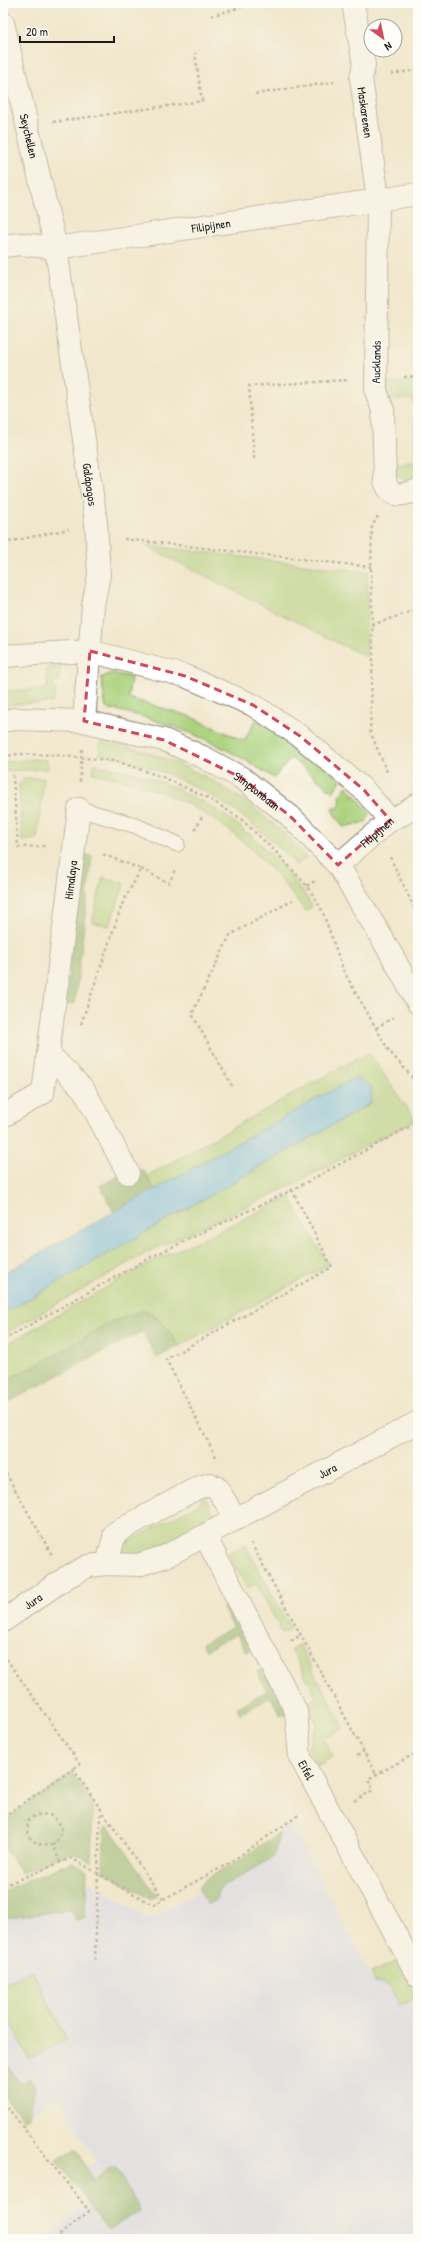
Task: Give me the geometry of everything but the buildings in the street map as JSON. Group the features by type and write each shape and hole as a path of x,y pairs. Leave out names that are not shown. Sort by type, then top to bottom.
{"street":[{"name":"Maskarenen","path":"353,3 364,65 361,78 378,200"},
{"name":"Seychellen","path":"3,24 56,248"},
{"name":"Filipijnen","path":"3,246 21,244 56,248 418,194"},
{"name":"Aucklands","path":"378,200 376,391 383,410 386,481 391,493"},
{"name":"Galápagos","path":"56,248 96,522 99,575 93,605 84,721"},
{"path":"391,493 401,496 418,490"},
{"path":"3,656 90,651 184,676 253,705 300,736 364,790 404,812"},
{"name":"Simplonbaan","path":"3,721 15,719 84,721 164,740 203,756 242,778 290,816 338,865 389,950 409,1008"},
{"name":"Himalaya","path":"3,1116 43,1093 79,809"},
{"name":"Filipijnen","path":"338,865 404,812"},
{"path":"49,1054 84,1090 128,1173"},
{"name":"Jura","path":"3,1621 67,1578 88,1566 107,1564 138,1565 166,1556 418,1422"},
{"path":"107,1564 115,1533 197,1488 210,1484 217,1488 236,1519"},
{"name":"Eifel","path":"205,1536 296,1711 300,1756 418,1976"}],"lane":[{"name":"Himalaya","path":"79,809 134,825 177,844"}],"path":[{"path":"211,16 254,3"},
{"path":"28,128 70,119 202,101 194,53"},
{"path":"254,459 249,386 418,376"},
{"path":"391,493 372,526 370,731 404,812 387,851 418,916"},
{"path":"3,543 96,522 117,538 371,567"},
{"path":"372,625 418,609"},
{"path":"3,757 17,754 54,755 116,761 165,778 206,797 240,818 278,854 307,886 322,910 344,972 389,1051 418,1084"},
{"path":"232,1086 192,1014 230,936 293,900"},
{"path":"376,1028 409,1008"},
{"path":"3,1340 150,1257 292,1190 418,1122"},
{"path":"210,1484 221,1465 208,1444 166,1359 332,1267 292,1190"},
{"path":"3,1468 52,1555 67,1578"},
{"path":"236,1519 256,1551 376,1774"},
{"path":"3,1654 80,1764 3,1817"},
{"path":"357,1756 364,1751"},
{"path":"3,1886 71,1858 153,1905 231,1862 324,1802 339,1809 373,1790 368,1779 418,1752"},
{"path":"73,1769 163,1899"},
{"path":"95,1960 100,1816 103,1813"},
{"path":"46,1814 57,1819 62,1828 56,1844 53,1845 36,1843 29,1838 27,1830 28,1820 34,1816 46,1814"},
{"path":"53,1845 60,1862"},
{"path":"3,2102 89,2212 55,2239"},
{"path":"164,2235 166,2239"}],"highlighted area":[{"path":"90,651 185,676 253,705 300,736 364,790 390,820 338,865 290,816 242,778 164,740 84,721"}],"shaded area":[{"path":"291,1823 374,1982 386,1984 390,1987 401,2006 418,2000 418,2239 42,2239 87,2203 69,2176 96,2162 59,2097 29,2115 21,2084 3,2059 3,1919 67,1910 85,1918 87,1880 149,1919 199,1891 208,1905 218,1899 218,1890 224,1885 275,1857 278,1832"}],"green space":[{"path":"418,381 418,480 410,483 398,476 394,463 415,462 414,399 393,399 384,390 384,383"},
{"path":"144,545 368,572 366,657"},
{"path":"49,667 60,668 59,681 56,680 53,687 56,690 53,702 3,705 3,691 47,689 47,669"},
{"path":"111,673 131,677 128,698 189,716 244,741 256,720 282,734 341,780 333,792 291,758 274,778 214,743 194,734 152,719 106,708 101,678"},
{"path":"100,740 160,757 213,781 261,814 307,857 296,865 253,824 206,793 182,781 156,770 99,754"},
{"path":"34,759 47,760 48,769 3,771 3,762"},
{"path":"94,764 134,772 180,789 182,793 206,803 242,828 245,833 249,833 279,862 296,882 299,889 302,890 312,907 305,911 283,883 261,859 238,838 214,820 187,804 159,791 128,781 93,773"},
{"path":"25,778 44,778 37,839 22,841 19,784"},
{"path":"347,786 370,813 366,822 343,827 332,810 334,807 337,809 341,803 341,798 339,796"},
{"path":"82,854 92,856 75,1004 65,1004"},
{"path":"103,877 125,883 109,926 92,922"},
{"path":"370,1054 415,1120 288,1187 148,1252 3,1335 3,1314 371,1103 356,1077 154,1190 147,1176 352,1061"},
{"path":"143,1169 154,1190 114,1212 100,1186 120,1175 123,1180"},
{"path":"290,1197 328,1265 179,1346 153,1314 110,1322 63,1351 3,1382 3,1346 144,1266"},
{"path":"145,1310 160,1321 179,1346 157,1358 142,1331 3,1405 3,1382 63,1351 110,1322"},
{"path":"200,1497 205,1497 215,1516 145,1554 120,1555 125,1536 128,1542 202,1502"},
{"path":"245,1544 291,1629 282,1633 257,1584 247,1588 228,1553"},
{"path":"229,1605 253,1649 246,1652 237,1634 206,1650 202,1644 233,1627 223,1608"},
{"path":"299,1644 344,1728 323,1739 333,1757 318,1765 308,1748 317,1724 308,1704 317,1698 291,1649"},
{"path":"263,1669 287,1713 281,1716 271,1697 240,1714 237,1707 267,1691 257,1672"},
{"path":"72,1773 93,1804 91,1862 72,1852 22,1873 3,1846 3,1821"},
{"path":"108,1826 157,1896 151,1900 103,1871 104,1829"},
{"path":"279,1833 274,1857 223,1886 218,1890 218,1899 208,1905 198,1888 202,1881 238,1861"},
{"path":"72,1862 87,1870 85,1918 75,1920 73,1912 67,1910 3,1919 3,1891"},
{"path":"397,1961 417,1997 400,2006 388,1987 384,1984 375,1982 371,1973"},
{"path":"32,1970 67,2040 29,2059 3,2008 3,1985"},
{"path":"3,2059 21,2084 30,2078 35,2086 30,2116 24,2121 3,2094"},
{"path":"77,2149 93,2181 110,2168 116,2168 140,2210 109,2230 56,2160"}],"water":[{"path":"356,1077 372,1087 371,1103 3,1314 3,1274"}]}
